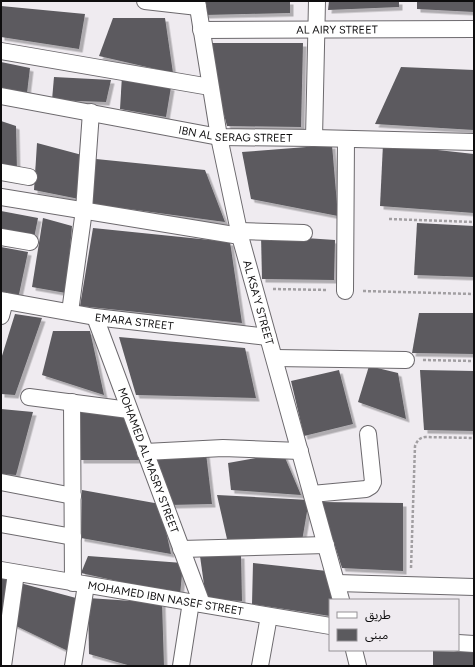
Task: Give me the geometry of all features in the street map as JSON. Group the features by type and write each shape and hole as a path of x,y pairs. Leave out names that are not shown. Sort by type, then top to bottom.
{"street":[{"path":"145,1 197,4"},
{"path":"314,138 317,1"},
{"name":"AL KSA'Y STREET","path":"197,4 219,137 240,234 341,599"},
{"name":"AL AIRY STREET","path":"201,30 474,29"},
{"path":"1,51 210,87"},
{"name":"IBN AL SERAG STREET","path":"1,96 219,137 346,138 474,142"},
{"path":"70,312 84,210 91,112"},
{"path":"345,291 346,138"},
{"path":"1,172 29,177"},
{"path":"1,197 240,234 304,233"},
{"path":"1,237 30,242"},
{"name":"EMARA STREET","path":"2,306 70,312 95,317 268,337"},
{"name":"MOHAMED AL MASRY STREET","path":"95,317 181,548 196,603"},
{"path":"275,358 406,360"},
{"path":"29,397 129,410"},
{"path":"72,402 73,537 79,584 73,666"},
{"path":"312,494 366,489 371,486 373,482 368,434"},
{"path":"146,452 223,448 300,451"},
{"path":"1,482 73,496"},
{"path":"1,524 73,537"},
{"path":"181,548 326,545"},
{"path":"3,666 9,572"},
{"name":"MOHAMED IBN NASEF STREET","path":"9,572 329,626"},
{"path":"337,584 474,587"},
{"path":"181,666 196,603"},
{"path":"263,666 269,616"},
{"path":"459,643 474,644"},
{"path":"354,651 358,666"}],"path":[{"path":"389,219 474,222"},
{"path":"406,360 474,361"},
{"path":"411,586 416,442 425,437 474,438"}],"building":[{"path":"202,1 290,1 290,13 204,15"},
{"path":"329,1 399,1 399,7 328,10"},
{"path":"417,1 474,1 474,12 417,9"},
{"path":"1,6 85,14 79,49 1,37"},
{"path":"113,18 165,18 173,73 99,56"},
{"path":"205,43 303,43 301,127 227,126"},
{"path":"1,62 30,68 27,93 1,88"},
{"path":"401,67 474,70 474,130 375,124"},
{"path":"122,76 171,87 166,117 120,109"},
{"path":"54,77 111,80 106,102 52,100"},
{"path":"1,121 16,126 17,172 1,167"},
{"path":"37,143 82,155 79,199 34,190"},
{"path":"383,144 474,154 474,213 380,206"},
{"path":"332,145 338,216 251,199 242,152"},
{"path":"96,159 205,170 225,222 92,204"},
{"path":"1,211 38,218 34,238 1,231"},
{"path":"43,218 72,226 66,293 32,287"},
{"path":"417,223 474,226 474,277 414,275"},
{"path":"93,228 230,242 242,323 80,306"},
{"path":"261,235 335,240 334,280 262,279"},
{"path":"1,247 28,252 18,299 1,296"},
{"path":"419,313 474,313 474,354 412,353"},
{"path":"15,314 42,318 15,395 1,394 1,359"},
{"path":"53,331 90,331 104,395 42,375"},
{"path":"119,337 245,348 256,398 136,395"},
{"path":"369,366 398,373 406,419 358,402"},
{"path":"339,370 353,424 304,436 291,381"},
{"path":"420,370 474,371 474,431 424,430"},
{"path":"77,408 126,413 139,460 80,460"},
{"path":"1,409 33,412 16,475 1,474"},
{"path":"206,453 212,504 169,505 154,457"},
{"path":"283,453 301,495 231,490 228,463"},
{"path":"82,490 160,504 171,554 81,538"},
{"path":"217,495 309,500 302,541 227,539"},
{"path":"321,502 403,503 403,571 342,568"},
{"path":"241,555 242,601 206,599 200,556"},
{"path":"88,556 183,563 180,595 81,573"},
{"path":"253,563 327,571 333,599 329,599 329,616 252,604"},
{"path":"1,577 10,579 2,614 1,614"},
{"path":"20,583 76,598 68,651 12,624"},
{"path":"88,598 162,603 164,666 131,666 89,654"},
{"path":"433,651 474,652 474,666 433,666"}]}
